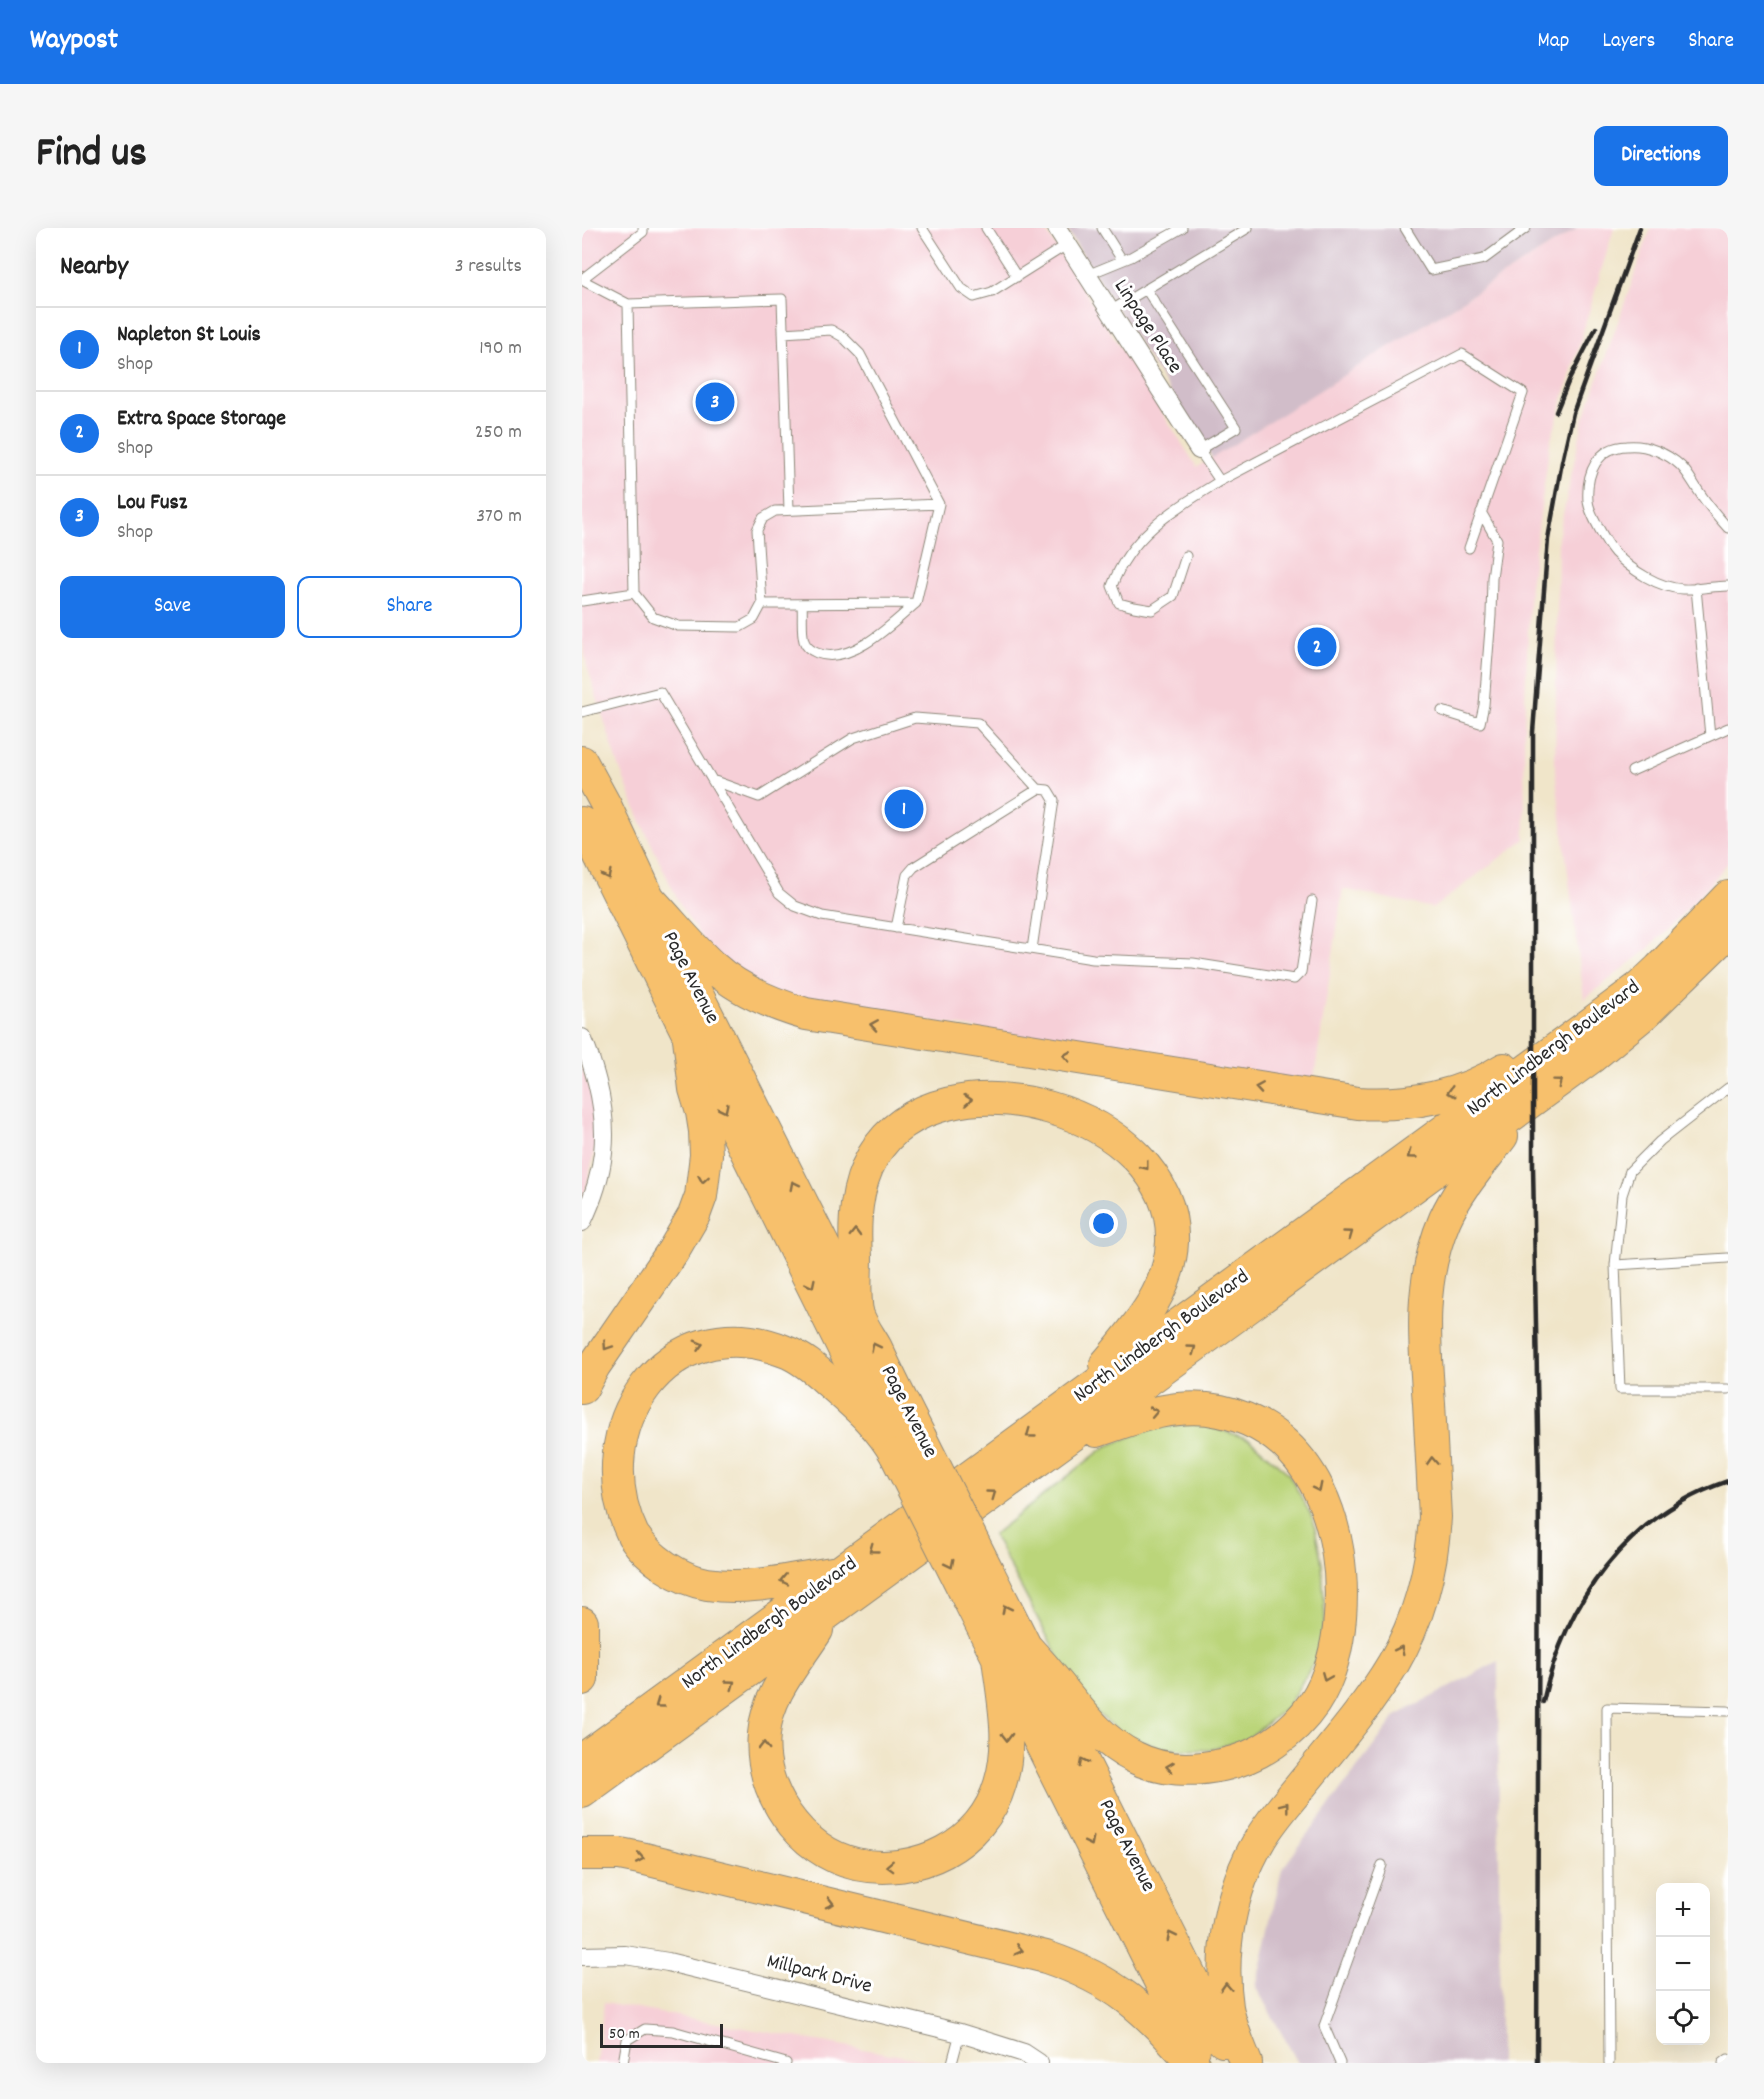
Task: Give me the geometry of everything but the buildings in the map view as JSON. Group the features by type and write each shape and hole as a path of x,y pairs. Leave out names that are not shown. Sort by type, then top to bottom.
{"highway":[{"path":"651,901 712,966 729,979 763,999 806,1014 1326,1099 1380,1105 1404,1104 1428,1099 1476,1084 1495,1075 1571,1022 1621,983 1728,879"},
{"name":"North Lindbergh Boulevard","path":"582,1760 1632,992 1667,962 1728,897"},
{"name":"North Lindbergh Boulevard","path":"582,1792 1523,1108 1644,1014 1728,932"},
{"path":"582,1388 594,1366 685,1232 700,1196 706,1155 705,1131 695,1089 689,1038"},
{"path":"858,1312 854,1235 859,1191 873,1156 896,1128 929,1108 966,1100 1011,1101 1036,1105 1078,1118 1115,1138 1141,1160 1153,1176 1165,1201 1172,1228 1172,1244 1168,1265 1154,1300 1142,1321 1077,1399"},
{"path":"1246,2063 1227,2008 1226,1942 1234,1896 1259,1840 1337,1742 1387,1673 1404,1644 1423,1598 1434,1544 1436,1517 1424,1320 1431,1258 1455,1199 1523,1108"},
{"name":"Page Avenue","path":"858,1312 901,1444 977,1583 1011,1651 1201,2063"},
{"path":"842,1571 747,1586 705,1584 682,1575 650,1555 638,1543 624,1521 611,1483 610,1443 623,1406 646,1376 679,1353 715,1341 750,1341 786,1351 800,1359 901,1444"},
{"path":"1011,1651 1101,1734 1133,1757 1168,1768 1190,1770 1211,1768 1248,1757 1266,1748 1284,1734 1314,1703 1327,1677 1339,1632 1341,1564 1328,1511 1315,1481 1305,1466 1276,1436 1259,1425 1227,1413 1201,1409 1179,1409 1137,1416 1060,1445"},
{"path":"827,1614 774,1696 767,1718 763,1751 771,1786 779,1804 791,1820 817,1846 833,1856 855,1863 898,1866 938,1856 963,1839 984,1819 993,1804 1000,1783 1008,1737 1011,1651"},
{"path":"582,1623 582,1679"},
{"name":"Page Avenue","path":"1011,1651 1235,2063"},
{"path":"582,1854 620,1854 645,1859 1071,1965 1119,1990 1141,2008 1193,2063"}],"main road":[{"name":"Page Avenue","path":"582,760 858,1312"},
{"name":"Page Avenue","path":"582,822 689,1038 901,1444"}],"street":[{"name":"Linpage Place","path":"1057,228 1199,450"},
{"path":"582,1038 589,1052 603,1106 605,1129 605,1151 595,1191 583,1220"},
{"name":"Millpark Drive","path":"582,1956 625,1955 668,1962 960,2033 1024,2053 1039,2063"}],"lane":[{"path":"643,228 643,232 582,280 628,304 782,299 789,510"},
{"path":"922,228 961,288 974,297 992,292 1068,244"},
{"path":"986,228 1017,277"},
{"path":"1102,228 1122,260"},
{"path":"1087,275 1122,260 1182,228"},
{"path":"1110,311 1248,228"},
{"path":"1405,228 1431,270 1484,259 1526,228"},
{"path":"1146,289 1236,428 1199,450 1220,481"},
{"path":"628,304 634,593 653,617 678,626 740,627 754,619 762,604 757,530 763,518 775,511 939,504"},
{"path":"783,333 831,330 843,337 860,354 939,504 916,603 877,638 852,651 825,656 812,651 804,642 802,604"},
{"path":"1186,556 1173,596 1152,610 1119,603 1112,586 1120,566 1138,541 1174,510 1220,481 1462,354 1523,393 1469,548"},
{"path":"1728,528 1709,506 1682,467 1649,447 1619,446 1607,450 1595,463 1590,474 1588,503 1614,552 1654,581 1682,590 1728,586"},
{"path":"1442,711 1480,723 1484,705 1492,578 1497,540 1481,512"},
{"path":"1696,588 1710,736"},
{"path":"582,601 634,593"},
{"path":"762,604 916,603"},
{"path":"582,712 660,692 779,893 795,906 822,916 1093,959 1193,963 1294,979 1301,972 1312,901"},
{"path":"712,780 759,797 854,738 915,718 978,723 1038,789"},
{"path":"1632,771 1728,728"},
{"path":"896,928 907,875 914,867 1038,789 1048,790 1054,800 1032,949"},
{"path":"1728,1088 1660,1141 1630,1171 1622,1195 1615,1265 1620,1389 1728,1389"},
{"path":"1615,1265 1728,1258"},
{"path":"1610,2063 1607,1708 1728,1711"},
{"path":"1340,2063 1324,2026 1382,1865"},
{"path":"623,2063 627,2040 645,2029 673,2031 786,2063"},
{"path":"952,2063 960,2033"},
{"path":"1723,2063 1728,2059"}],"shaded area":[{"path":"582,228 1044,228 1197,467 1578,228 1614,228 1550,443 1530,586 1524,726 1525,839 1433,908 1343,889 1313,1085 776,995 712,954 681,907 641,822 618,764 587,666 582,639"},
{"path":"1066,228 1578,228 1212,458"},
{"path":"1651,228 1728,228 1728,862 1710,885 1646,951 1584,999 1555,770 1558,538 1583,421"},
{"path":"582,1066 593,1100 596,1143 582,1199"},
{"path":"1498,1661 1500,2063 1298,2063 1256,1987 1282,1869 1396,1716"},
{"path":"604,2003 941,2063 597,2063"}],"green space":[{"path":"1199,1423 1249,1439 1288,1473 1313,1519 1322,1563 1325,1620 1315,1661 1287,1707 1247,1739 1209,1750 1162,1749 1122,1733 1088,1706 1068,1675 993,1535 1105,1447 1152,1428"}],"railway":[{"path":"1537,2063 1539,1483 1533,1166 1533,732 1548,539 1562,462 1573,413 1640,228"},
{"path":"1556,412 1569,380 1596,328"},
{"path":"1543,1702 1553,1665 1567,1630 1585,1597 1606,1566 1631,1539 1660,1516 1692,1496 1728,1481"}],"place":[{"name":"Lou Fusz","path":"715,402"},
{"name":"Extra Space Storage","path":"1317,647"},
{"name":"Napleton St Louis","path":"904,809"}]}
